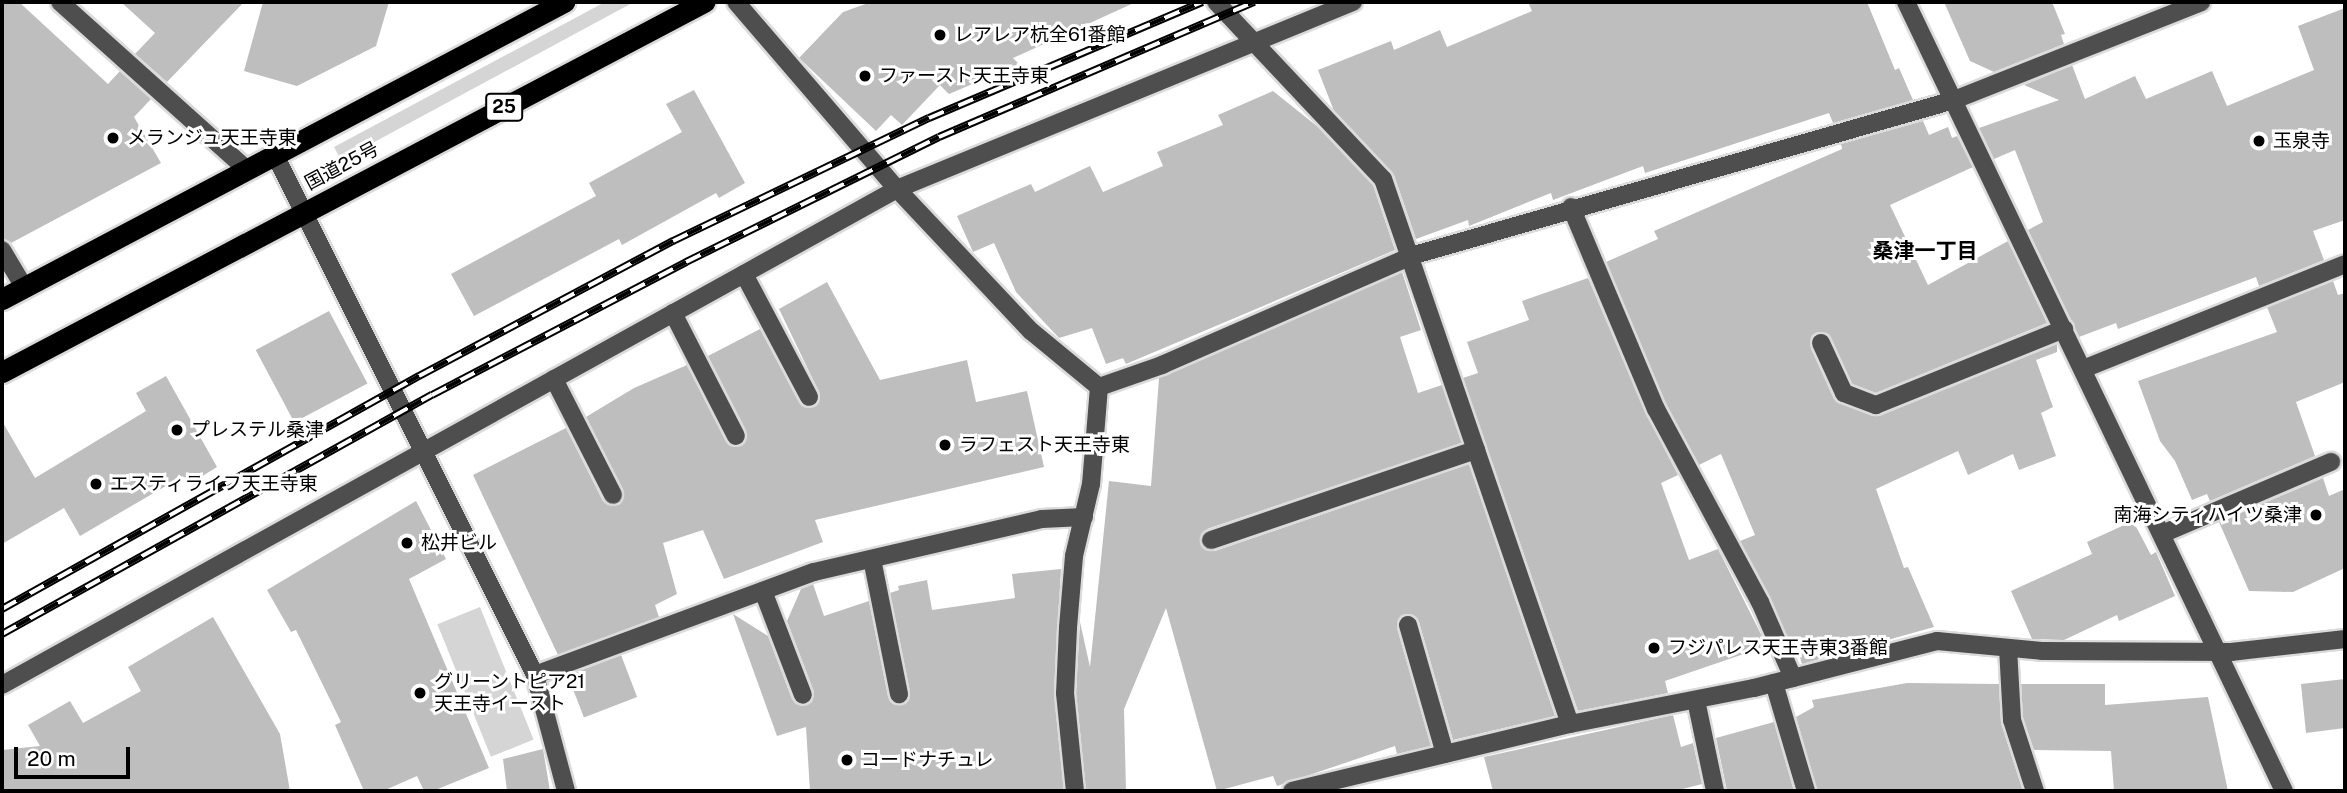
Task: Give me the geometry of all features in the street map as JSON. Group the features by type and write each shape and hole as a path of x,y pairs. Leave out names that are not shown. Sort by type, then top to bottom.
{"highway":[{"path":"2,299 564,2"},
{"name":"国道25号","path":"2,372 704,2"}],"street":[{"path":"736,2 897,189 1031,331 1099,387"},
{"path":"1216,2 1255,40 1383,179 1570,724"},
{"path":"2,685 897,189 1353,2"},
{"path":"1906,2 2284,791"},
{"path":"1099,387 1162,365 1411,256 1571,207 1954,100 2201,2"},
{"path":"64,3 247,170"},
{"path":"275,155 535,676 566,791"},
{"path":"1571,207 1656,409 1760,601 1793,678"},
{"path":"2,250 24,287"},
{"path":"2082,369 2345,264"},
{"path":"744,274 809,397"},
{"path":"673,313 736,436"},
{"path":"1821,343 1844,393 1877,405 2064,329"},
{"path":"554,379 613,495"},
{"path":"1075,791 1065,692 1074,556 1091,484 1099,387"},
{"path":"1211,540 1476,450"},
{"path":"2162,534 2330,462"},
{"path":"535,676 763,590 872,559 1042,519 1084,517"},
{"path":"872,559 899,694"},
{"path":"763,590 803,695"},
{"path":"1408,625 1445,754"},
{"path":"1292,791 1570,724 1774,683 1937,641 2008,648 2217,651 2345,639"},
{"path":"2008,648 2012,720 2035,791"},
{"path":"1774,683 1806,791"},
{"path":"1696,700 1715,791"}],"shaded area":[{"path":"605,2 634,2 341,160 334,147"},
{"path":"480,607 534,740 491,757 437,624"}],"building":[{"path":"2,2 19,2 108,84 120,71 151,99 134,117 161,163 11,243 2,239"},
{"path":"121,2 244,2 167,82 135,54 155,33"},
{"path":"263,2 389,2 376,46 297,86 244,71"},
{"path":"871,2 1136,2 1013,58 1019,64 949,94 940,85 902,125 891,115 876,131 799,58 843,12"},
{"path":"1528,2 1867,2 1895,70 1899,68 1913,100 1833,123 1829,113 1645,173 1643,166 1553,200 1551,193 1469,226 1468,220 1416,239 1394,175 1334,111 1318,70 1391,41 1394,50 1440,30 1447,47 1532,11"},
{"path":"1944,2 2052,2 2065,34 2061,35 2064,44 1994,72 1970,61"},
{"path":"2345,8 2345,220 2313,231 2324,260 2259,286 2256,277 2118,329 2116,323 2079,337 2028,230 2043,222 2015,150 1994,159 1979,128 2059,100 2024,85 2072,65 2085,99 2135,76 2146,99 2212,71 2227,106 2314,70 2298,26"},
{"path":"694,90 745,183 719,198 716,193 622,245 619,239 474,316 451,274 596,196 589,183 682,132 666,104"},
{"path":"1273,91 1318,127 1373,185 1395,250 1126,364 1123,358 1106,364 1092,328 1059,338 1016,292 994,243 973,252 957,216 1031,184 1035,192 1090,166 1103,192 1163,166 1157,152 1223,125 1218,115"},
{"path":"1923,121 1929,135 1948,127 1952,138 1957,136 1973,167 1890,205 1928,285 2008,241 2047,323 1876,393 1852,384 1827,333 1812,336 1811,348 1834,399 1879,416 2057,344 2057,352 2036,360 2053,407 2041,413 2056,456 2019,470 2013,454 1968,475 1958,451 1876,489 1904,568 1908,567 1934,627 1802,664 1794,637 1788,639 1740,541 1755,535 1721,454 1699,465 1666,404 1606,262 1658,239 1654,231 1842,149 1841,144"},
{"path":"1402,272 1421,330 1400,337 1418,393 1442,385 1462,443 1207,529 1201,544 1215,551 1469,464 1555,716 1453,740 1419,622 1406,614 1397,628 1431,746 1397,754 1395,746 1277,786 1273,776 1217,791 1166,608 1124,709 1126,791 1086,791 1076,693 1080,622 1090,667 1109,481 1151,486 1159,378"},
{"path":"1588,278 1646,413 1678,475 1661,483 1689,560 1718,549 1767,646 1665,681 1668,693 1578,711 1463,378 1478,373 1467,342 1529,320 1522,301"},
{"path":"2333,281 2338,295 2345,293 2345,382 2296,402 2315,456 2210,501 2207,494 2192,500 2175,461 2160,441 2138,381 2277,332 2267,307"},
{"path":"827,282 880,380 967,360 976,402 1027,391 1044,467 815,520 823,542 724,579 703,530 663,543 677,594 655,605 659,617 558,655 473,475 566,428 603,501 619,505 623,490 586,417 634,388 687,365 726,441 742,446 746,431 708,356 760,329 799,402 815,407 819,392 779,309"},
{"path":"329,311 367,383 294,422 256,350"},
{"path":"166,376 217,467 188,485 183,476 80,536 64,508 2,544 2,421 35,478 146,411 136,393"},
{"name":"南海シティハイツ桑津","path":"2323,478 2329,496 2345,489 2345,568 2293,592 2249,591 2219,522"},
{"path":"416,501 446,559 409,579 489,768 433,791 424,791 417,776 383,791 364,791 335,725 341,722 296,630 291,632 267,590"},
{"path":"2133,521 2151,555 2156,552 2175,596 2119,621 2117,615 2064,640 2032,639 2011,591 2092,554 2087,542"},
{"path":"1061,569 1054,693 1064,791 810,791 806,727 777,736 733,614 768,636 792,699 802,706 812,702 814,692 787,621 801,589 813,584 824,616 869,601 888,696 901,705 910,692 890,593 899,590 898,586 927,580 932,610 1015,598 1012,574"},
{"path":"213,617 280,734 290,791 2,791 2,750 40,746 28,725 70,701 83,723 141,691 128,667"},
{"path":"621,655 637,697 584,717 568,675"},
{"path":"2345,679 2345,728 2306,733 2301,684"},
{"path":"1907,683 1999,684 2001,723 2023,791 1817,791 1796,717 1814,707 1812,700"},
{"path":"2021,684 2105,684 2105,705 2208,697 2228,791 2114,791 2111,751 2034,750 2023,718"},
{"path":"1673,715 1681,747 1693,743 1702,784 1675,791 1493,791 1484,757"},
{"path":"1774,722 1794,791 1727,791 1716,738"},
{"path":"543,749 550,791 507,791 503,759"}],"railway":[{"path":"2,609 419,376 673,241 929,118 1202,2"},
{"path":"2,634 432,395 686,262 939,137 1254,2"}],"place":[{"name":"レアレア杭全61番館","path":"940,35"},
{"name":"ファースト天王寺東","path":"865,76"},
{"name":"メランジュ天王寺東","path":"113,138"},
{"name":"玉泉寺","path":"2259,141"},
{"name":"プレステル桑津","path":"177,430"},
{"name":"ラフェスト天王寺東","path":"945,445"},
{"name":"エスティライフ天王寺東","path":"96,484"},
{"name":"南海シティハイツ桑津","path":"2316,515"},
{"name":"松井ビル","path":"407,543"},
{"name":"フジパレス天王寺東3番館","path":"1654,648"},
{"name":"グリーントピア21 天王寺イースト","path":"420,693"},
{"name":"コードナチュレ","path":"847,760"}],"district":[{"name":"桑津一丁目","path":"1925,251"}]}
